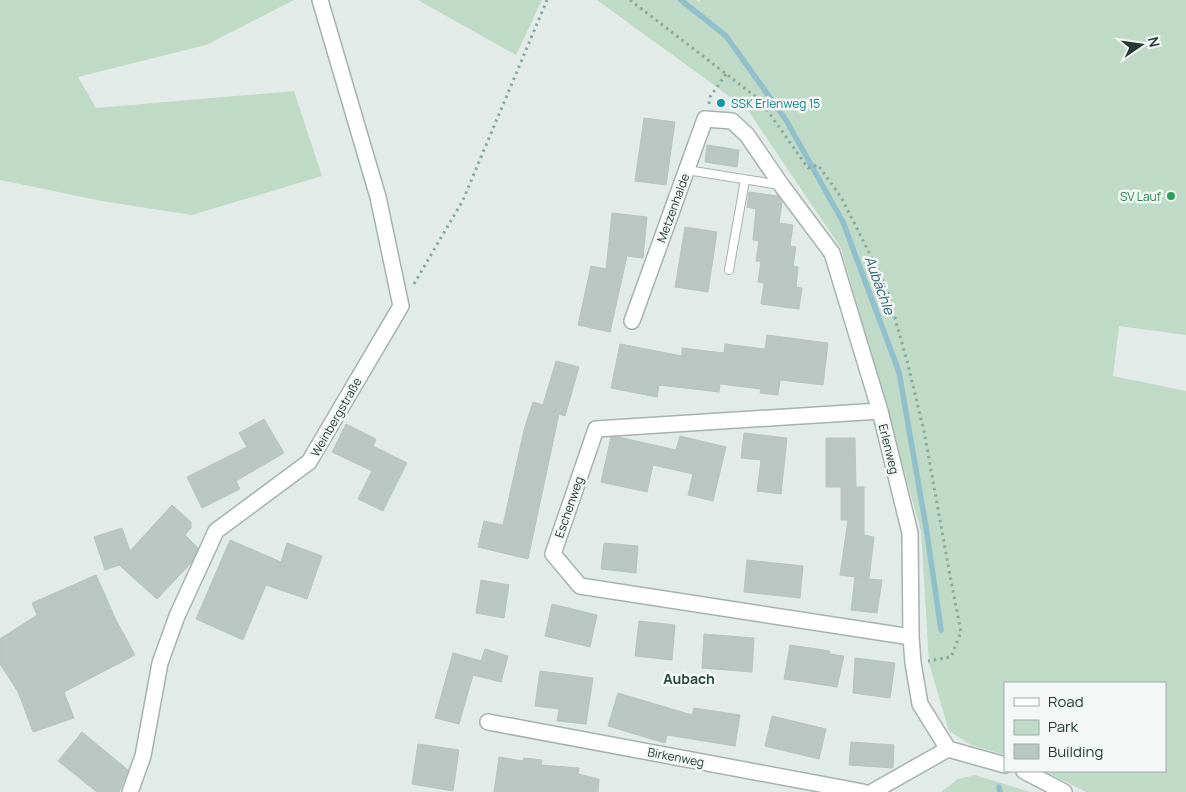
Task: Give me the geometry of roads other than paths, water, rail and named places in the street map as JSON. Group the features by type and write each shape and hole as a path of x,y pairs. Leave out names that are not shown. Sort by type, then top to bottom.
{"street":[{"name":"Weinbergstraße","path":"130,792 143,756 160,663 177,616 216,531 309,462 401,306 378,197 320,0"},
{"name":"Erlenweg","path":"705,119 732,121 748,135 782,186 832,253 880,411 910,533 911,637 920,704 948,749"},
{"name":"Metzenhalde","path":"632,321 705,119"},
{"name":"Eschenweg","path":"880,411 596,429 553,554 580,586 911,637"},
{"name":"Birkenweg","path":"488,722 863,792"},
{"path":"872,792 948,749 1004,765"},
{"path":"1026,772 1064,792"}],"lane":[{"path":"687,170 782,186"},
{"path":"729,270 744,180"}],"waterway":[{"name":"Aubächle","path":"681,0 726,36 786,120 843,222 899,372 926,527 941,630"},
{"name":"Aubächle","path":"999,787 1000,792"}],"place":[{"name":"SSK Erlenweg 15","path":"721,103"},
{"name":"SV Lauf","path":"1171,196"}],"district":[{"name":"Aubach","path":"689,678"}]}
